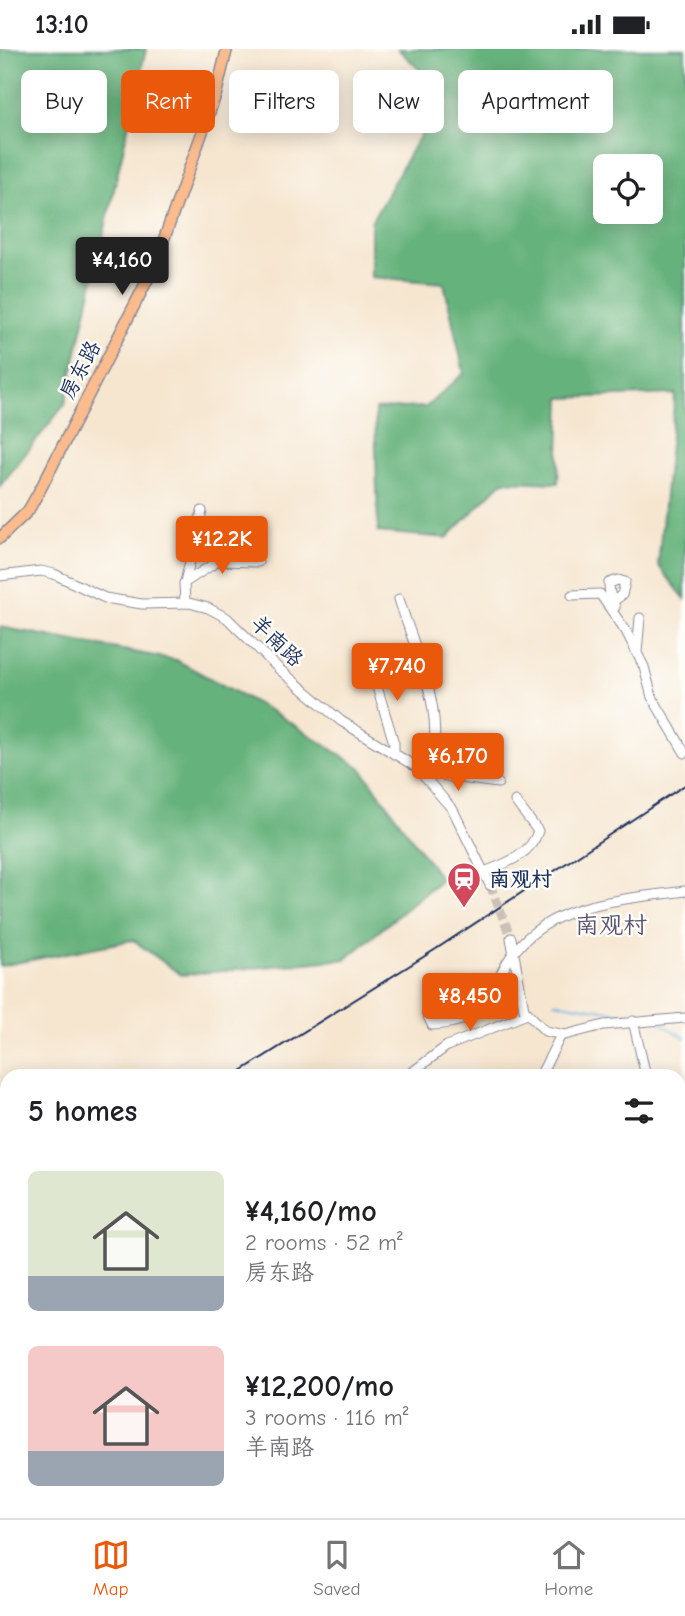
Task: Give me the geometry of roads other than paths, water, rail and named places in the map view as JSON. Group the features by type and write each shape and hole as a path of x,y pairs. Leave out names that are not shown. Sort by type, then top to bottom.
{"main road":[{"name":"房东路","path":"0,538 28,511 149,277 216,94 227,49"}],"street":[{"path":"185,603 184,583 202,511"},
{"path":"184,583 196,572 218,561 258,562"},
{"name":"羊南路","path":"0,576 41,571 54,574 104,597 124,602 185,603 208,608 227,618 301,689 366,739 394,754 427,778 453,810 490,885"},
{"path":"572,596 600,594 621,624 639,660 652,697 685,753"},
{"path":"399,599 432,698 437,727 432,765 427,778"},
{"path":"612,602 623,617 621,624"},
{"path":"639,660 636,645 640,618"},
{"path":"368,657 394,743 394,754"},
{"path":"432,765 445,776 498,783"},
{"path":"484,872 513,862 536,837 538,831 515,801"},
{"path":"429,988 440,1004 427,1014 432,1025 469,1018 487,1004 502,969 524,941 550,923 586,905 685,891"},
{"path":"511,938 527,1014 545,1031 561,1035 633,1021 685,1018"},
{"path":"416,1069 447,1046 527,1014"},
{"path":"633,1021 644,1069"},
{"path":"544,1069 561,1035"}],"waterway":[{"path":"554,1002 653,1018"},
{"path":"660,1023 685,1038"}],"tunnel":[{"path":"490,885 511,938"}],"railway":[{"path":"244,1069 436,949 685,785"}],"place":[{"name":"南观村","path":"464,909"}],"district":[{"name":"南观村","path":"611,925"}]}
